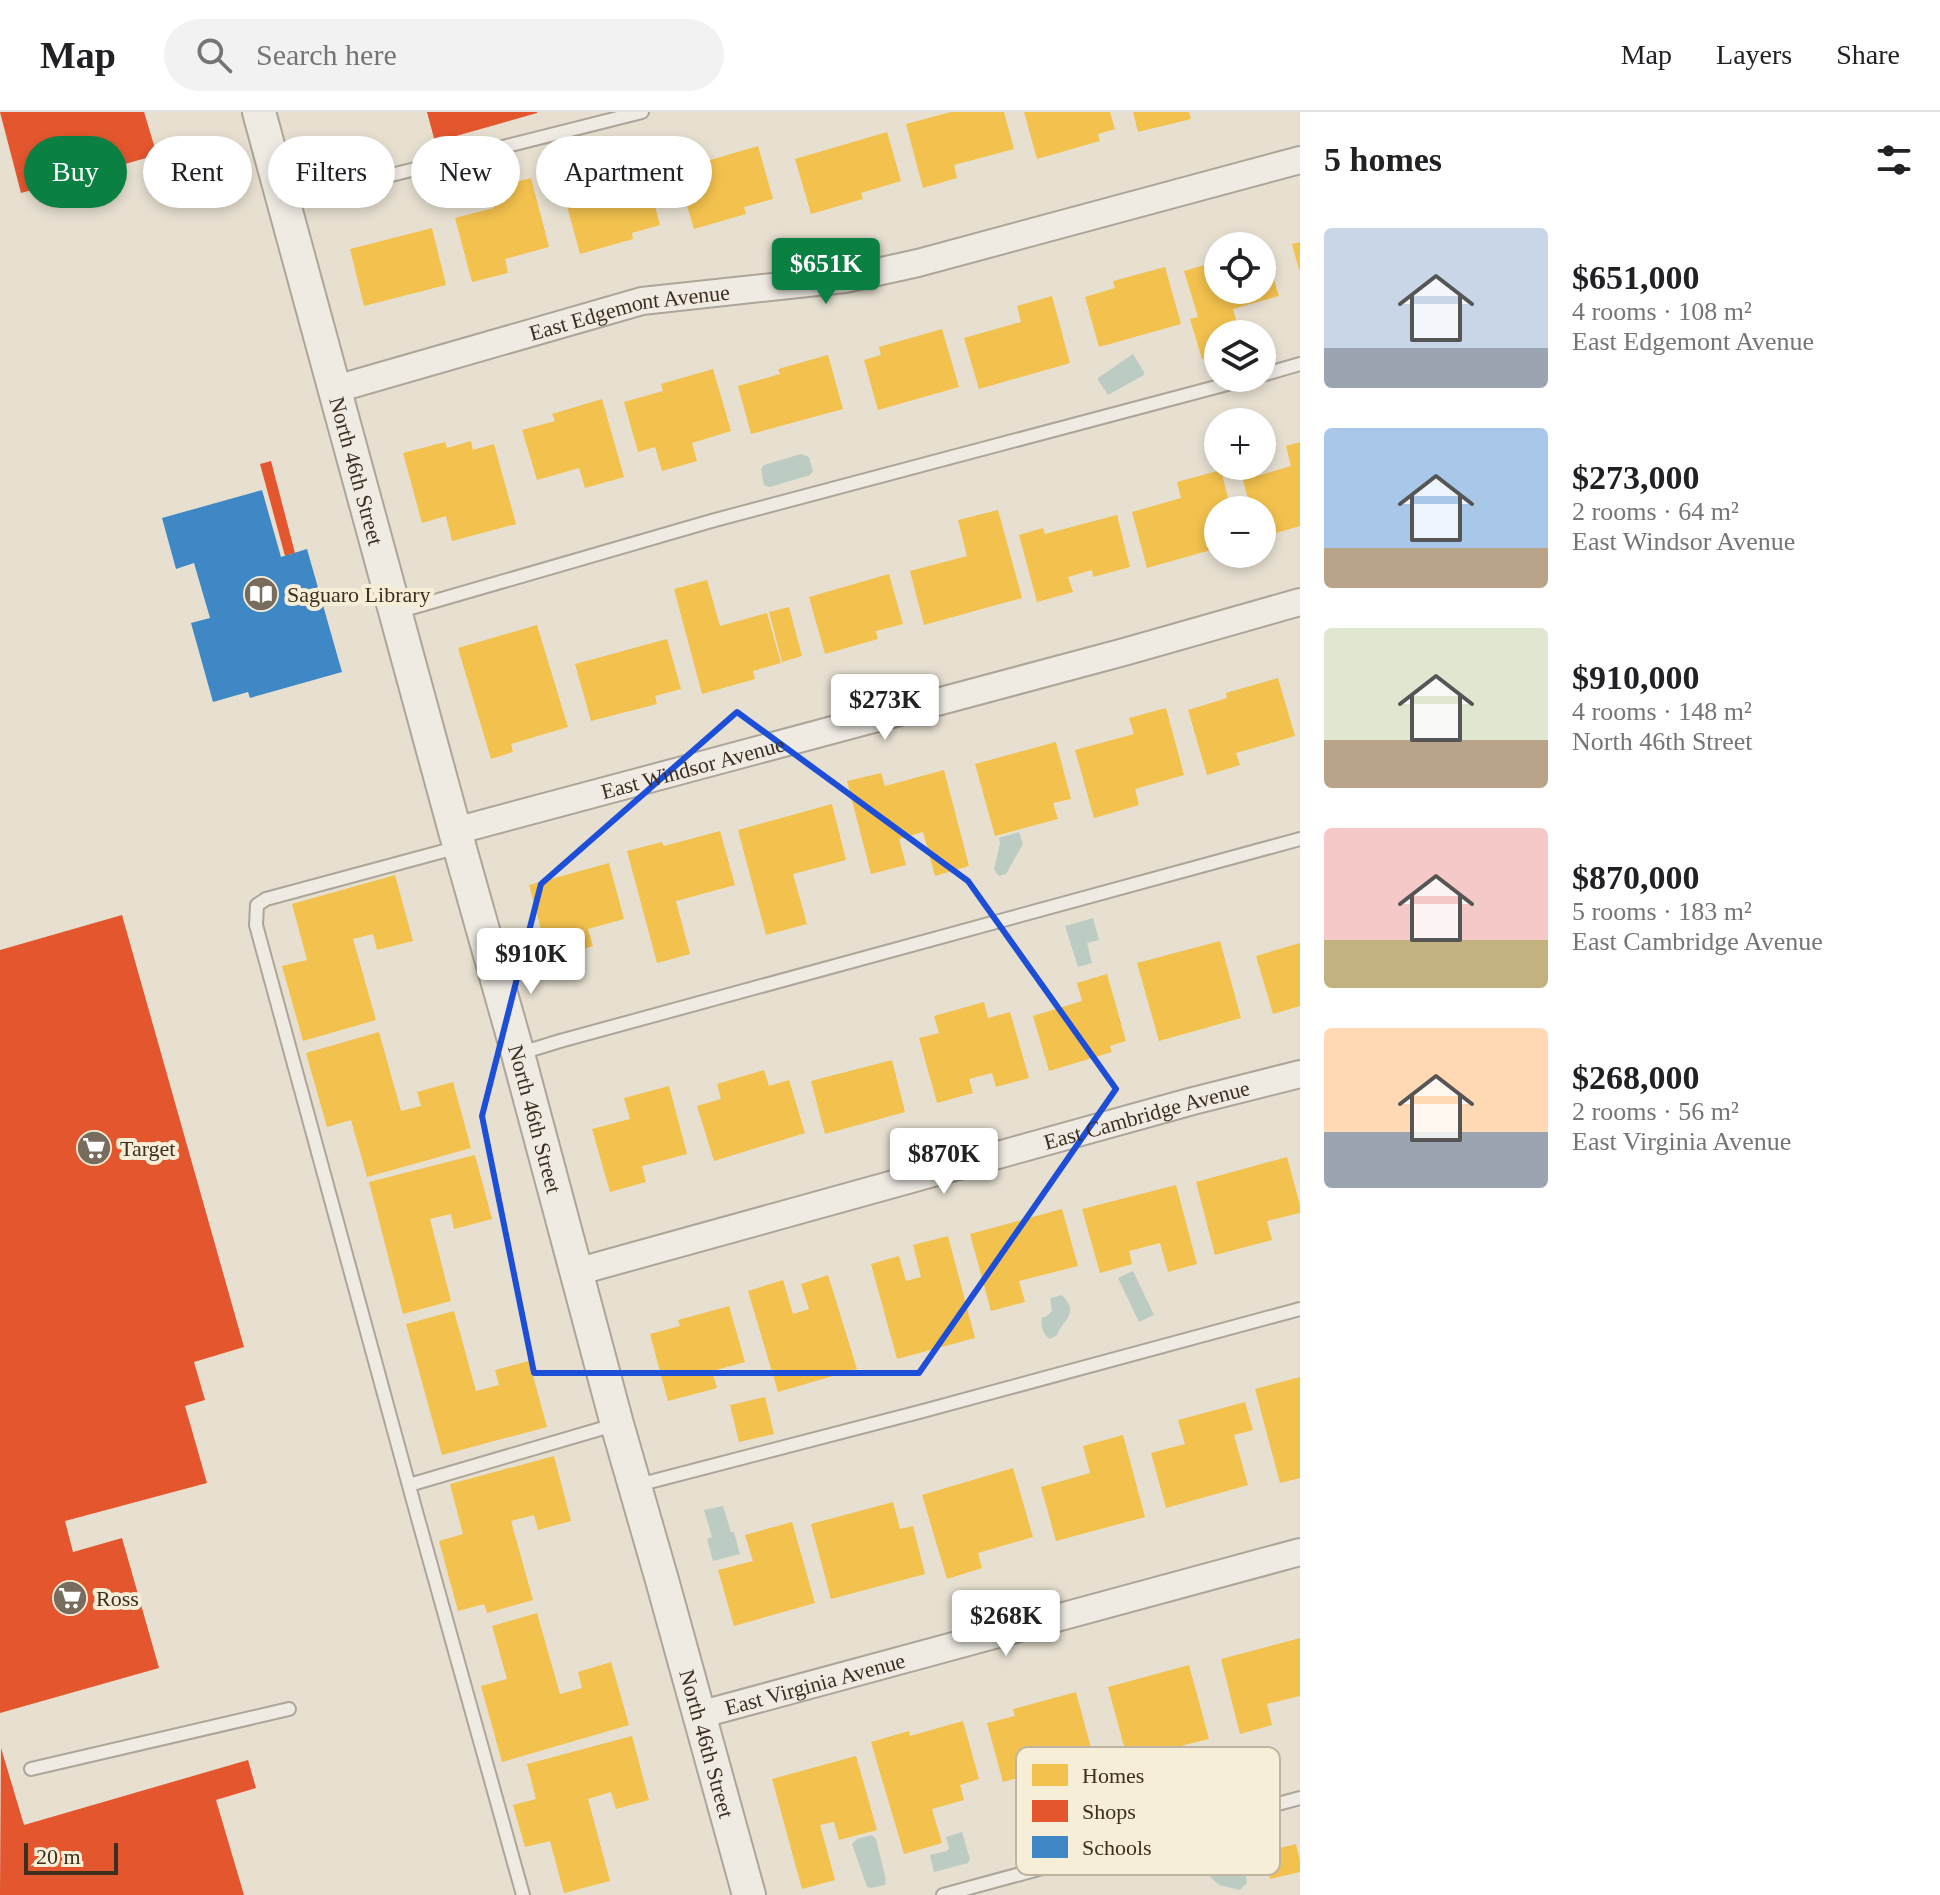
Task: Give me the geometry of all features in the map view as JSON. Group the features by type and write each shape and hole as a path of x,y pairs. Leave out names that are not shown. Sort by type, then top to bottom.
{"street":[{"name":"North 46th Street","path":"259,112 268,144"},
{"name":"East Edgemont Avenue","path":"336,389 642,301 845,279 933,259 1300,160"},
{"name":"North 46th Street","path":"286,208 634,1486 749,1895"},
{"name":"East Windsor Avenue","path":"457,839 1300,602"},
{"name":"East Cambridge Avenue","path":"576,1272 1300,1074"},
{"name":"East Virginia Avenue","path":"699,1715 1300,1552"}],"lane":[{"path":"395,174 642,112"},
{"path":"1276,371 1300,364"},
{"path":"396,613 715,520 1204,390"},
{"path":"457,839 266,899 257,905 256,925 523,1895"},
{"path":"518,1054 1300,839"},
{"path":"634,1486 1300,1309"},
{"path":"409,1485 617,1424"},
{"path":"31,1769 289,1709"},
{"path":"1280,1803 1300,1798"},
{"path":"943,1895 1017,1875"}],"highlighted area":[{"path":"737,712 968,881 1116,1089 919,1373 534,1373 482,1116 541,884"}],"shaded area":[{"path":"1133,354 1144,375 1108,395 1098,378"},
{"path":"801,454 809,457 813,471 810,475 770,487 764,485 761,469 764,465"},
{"path":"1019,832 1023,844 1006,874 999,876 994,870 999,838"},
{"path":"1093,918 1099,940 1087,943 1092,963 1078,967 1065,926"},
{"path":"1133,1271 1154,1315 1139,1322 1118,1278"},
{"path":"1062,1295 1070,1307 1069,1316 1057,1335 1050,1339 1043,1330 1042,1318 1052,1311 1050,1298"},
{"path":"723,1506 740,1554 713,1561 707,1539 712,1537 704,1510"},
{"path":"962,1832 970,1859 968,1863 934,1872 930,1855 947,1851 946,1837"},
{"path":"872,1835 876,1839 886,1880 885,1885 871,1888 867,1887 852,1844 857,1839"},
{"path":"1208,1875 1246,1876 1247,1883 1240,1890 1219,1885"}],"building: Homes":[{"path":"951,112 1004,112 1014,149 954,165 957,178 923,188 906,124"},
{"path":"1024,112 1110,112 1115,129 1098,134 1100,141 1037,159"},
{"path":"1133,112 1189,112 1191,119 1138,132"},
{"path":"887,132 901,181 861,193 863,199 811,214 795,159"},
{"path":"758,146 773,199 744,207 746,214 694,229 688,208 712,208 712,159"},
{"path":"531,178 536,208 539,208 549,247 505,259 508,273 472,282 455,218 494,208 520,208 520,181"},
{"path":"568,208 656,208 660,225 632,233 633,239 580,254"},
{"path":"432,228 446,285 364,306 350,249"},
{"path":"1300,242 1300,270 1299,270 1292,244"},
{"path":"1204,265 1204,304 1251,304 1233,309 1236,320 1204,320 1202,359 1190,319 1198,317 1184,271"},
{"path":"1165,267 1181,324 1099,347 1085,297 1115,288 1113,281"},
{"path":"1052,296 1070,363 979,389 964,338 1021,322 1017,306"},
{"path":"942,329 959,387 878,410 864,360 881,355 879,347"},
{"path":"828,355 843,409 751,434 738,386 780,374 778,369"},
{"path":"713,369 731,431 692,443 697,461 662,471 655,447 638,452 624,402 663,391 661,384"},
{"path":"602,399 624,477 585,488 579,468 537,480 522,430 555,421 552,414"},
{"path":"471,441 473,450 494,444 516,524 452,541 446,516 422,523 403,453 445,442 447,448"},
{"path":"1300,442 1300,526 1276,533 1276,496 1247,496 1243,480 1276,480 1276,470 1291,466 1286,446"},
{"path":"1204,475 1204,480 1224,480 1228,496 1204,496 1204,552 1147,568 1132,512 1181,498 1177,482"},
{"path":"998,510 1022,598 924,625 910,571 967,556 958,520"},
{"path":"1117,515 1130,567 1093,577 1092,570 1068,577 1073,592 1037,602 1019,535 1043,528 1045,534"},
{"path":"889,574 903,624 876,631 878,639 825,654 809,597"},
{"path":"707,580 720,626 767,613 781,663 753,671 755,679 702,694 674,589"},
{"path":"789,607 802,656 782,662 769,612"},
{"path":"537,625 568,727 511,744 513,752 491,759 458,648"},
{"path":"667,639 681,689 655,696 657,704 591,721 575,664"},
{"path":"1278,678 1295,736 1236,753 1240,765 1207,775 1188,710 1227,698 1226,693"},
{"path":"1166,708 1184,775 1135,789 1139,805 1094,818 1075,750 1134,734 1129,718"},
{"path":"1056,742 1071,799 1053,803 1058,819 995,836 975,764"},
{"path":"944,770 969,866 935,876 923,832 899,839 906,865 871,874 847,781 881,773 885,786"},
{"path":"832,804 846,860 793,874 807,924 766,935 738,830"},
{"path":"720,831 735,885 676,901 690,954 657,963 627,851 662,842 664,846"},
{"path":"609,863 624,919 588,929 593,946 549,959 529,885"},
{"path":"395,875 413,941 377,950 373,934 353,939 376,1020 303,1041 282,966 307,960 292,904"},
{"path":"1220,941 1241,1018 1159,1041 1137,963"},
{"path":"1300,943 1300,1006 1273,1014 1256,956"},
{"path":"1107,974 1126,1041 1110,1046 1112,1052 1049,1071 1033,1016 1082,1001 1077,983"},
{"path":"984,1002 988,1018 1010,1012 1029,1078 996,1087 992,1073 969,1079 973,1093 937,1103 919,1038 939,1033 934,1016"},
{"path":"379,1032 401,1111 421,1106 417,1092 453,1082 471,1148 367,1177 351,1120 327,1127 306,1053"},
{"path":"892,1060 905,1112 825,1134 811,1081"},
{"path":"764,1070 769,1086 789,1080 805,1133 714,1161 697,1106 721,1099 717,1084"},
{"path":"669,1086 687,1154 642,1166 646,1182 610,1192 592,1129 630,1119 624,1098"},
{"path":"475,1155 492,1219 454,1229 451,1214 430,1219 451,1301 403,1314 369,1182"},
{"path":"1287,1157 1300,1213 1267,1221 1272,1240 1215,1255 1196,1182"},
{"path":"1176,1185 1197,1264 1168,1272 1160,1243 1129,1251 1132,1264 1100,1273 1082,1209"},
{"path":"1062,1209 1078,1266 1019,1281 1025,1302 991,1311 970,1234"},
{"path":"948,1236 975,1338 897,1359 871,1264 899,1256 906,1281 921,1277 913,1245"},
{"path":"828,1275 857,1369 778,1392 748,1291 783,1280 793,1314 809,1309 801,1284"},
{"path":"729,1306 745,1362 712,1371 717,1388 668,1401 650,1334 680,1326 678,1320"},
{"path":"454,1311 476,1391 499,1385 495,1370 529,1361 547,1427 442,1455 406,1324"},
{"path":"1300,1377 1300,1478 1280,1483 1255,1389"},
{"path":"765,1397 774,1434 739,1442 730,1405"},
{"path":"1245,1402 1253,1430 1234,1435 1248,1485 1166,1508 1151,1453 1185,1444 1178,1420"},
{"path":"1123,1435 1145,1517 1056,1541 1041,1487 1090,1473 1083,1446"},
{"path":"554,1456 571,1521 538,1530 534,1515 511,1521 533,1600 487,1613 484,1604 458,1611 439,1541 463,1534 450,1484"},
{"path":"1013,1468 1033,1537 978,1553 982,1568 947,1579 922,1495"},
{"path":"893,1502 900,1529 913,1526 925,1574 831,1599 811,1524"},
{"path":"792,1522 815,1603 734,1626 718,1570 753,1561 745,1535"},
{"path":"537,1613 560,1694 582,1688 578,1672 611,1662 629,1725 502,1762 481,1686 507,1679 492,1626"},
{"path":"1300,1638 1300,1696 1267,1704 1272,1725 1240,1734 1221,1659"},
{"path":"1189,1665 1209,1739 1176,1747 1124,1747 1108,1687"},
{"path":"1076,1692 1091,1747 1016,1747 1016,1778 1003,1782 987,1723 1015,1716 1013,1709"},
{"path":"963,1721 979,1779 960,1785 964,1800 932,1809 942,1843 904,1854 871,1742 909,1731 910,1736"},
{"path":"632,1736 649,1800 616,1809 611,1792 588,1799 610,1881 564,1893 550,1841 525,1847 513,1805 536,1799 527,1764"},
{"path":"856,1756 877,1830 839,1840 834,1822 820,1825 835,1880 802,1889 772,1779"},
{"path":"1296,1844 1300,1872 1270,1879 1269,1875 1280,1875 1280,1848"}],"building: Shops":[{"path":"0,112 144,112 151,136 143,136 143,159 127,163 127,136 24,136 24,192 21,193"},
{"path":"427,112 537,112 456,136 433,136"},
{"path":"271,461 295,553 285,556 260,464"},
{"name":"Target","path":"122,915 244,1347 194,1362 205,1400 185,1406 207,1483 65,1521 73,1552 122,1538 159,1668 0,1713 0,950"},
{"path":"1,1748 24,1825 248,1760 256,1788 216,1800 244,1895 0,1895"}],"building: Schools":[{"name":"Saguaro Library","path":"262,490 281,557 307,549 342,672 250,698 248,692 213,702 191,623 210,618 194,563 176,569 162,518"}],"place":[{"name":"Saguaro Library","path":"261,594"},
{"name":"Target","path":"94,1148"},
{"name":"Ross","path":"70,1598"}]}
